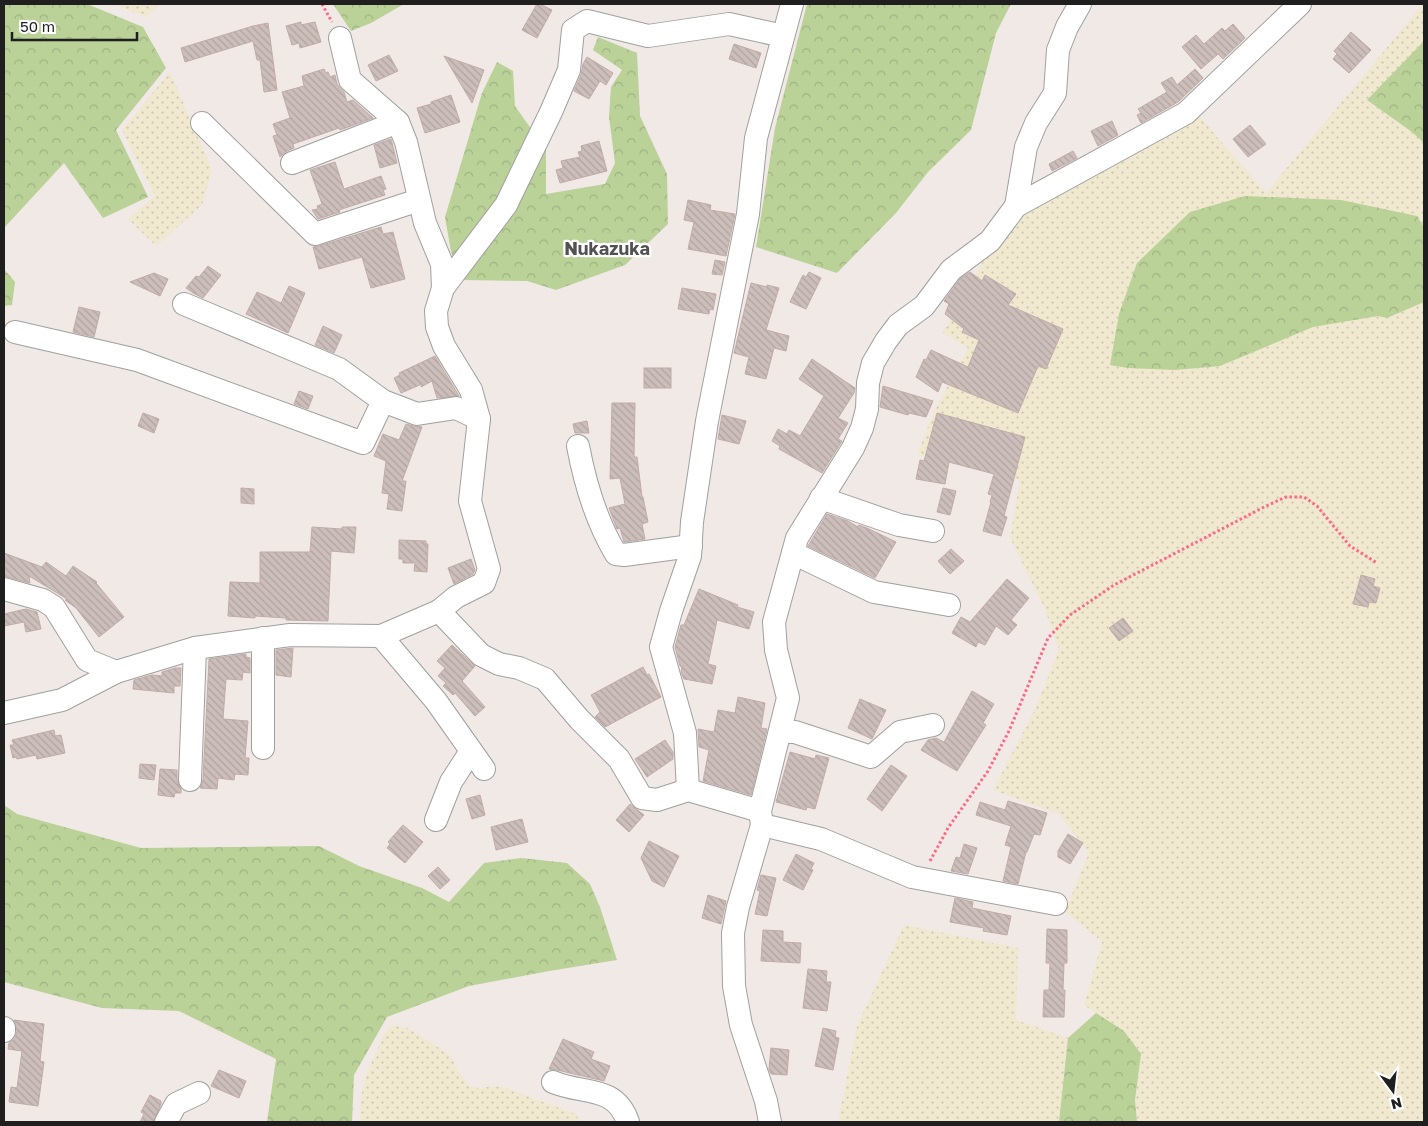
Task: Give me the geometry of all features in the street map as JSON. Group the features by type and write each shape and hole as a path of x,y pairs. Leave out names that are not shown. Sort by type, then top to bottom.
{"street":[{"path":"688,790 685,733 662,647 671,611 690,556 692,522 707,421 748,214 756,138 792,4"},
{"path":"1016,206 1026,147 1036,122 1055,92 1058,50 1067,27 1080,4"},
{"path":"770,1122 766,1101 741,1025 734,986 733,933 788,698 776,650 774,622 797,538 853,448 862,428 868,410 868,383 873,363 886,341 898,326 924,306 952,270 990,241 1016,206 1186,114 1300,4"},
{"path":"443,288 506,205 569,70 573,30 587,21 648,36 730,24 783,36"},
{"path":"4,713 62,700 116,672 195,648 290,635 381,636 439,611 456,596 484,583 489,569 470,501 479,419 471,390 444,346 437,327 436,311 443,288 442,264 425,223 406,142 398,122 350,80 340,38"},
{"path":"202,122 315,234 419,200"},
{"path":"292,163 398,122"},
{"path":"184,304 339,370 383,401 417,414 456,408 479,419"},
{"path":"15,332 137,360 363,443 383,401"},
{"path":"578,446 584,478 596,512 616,554 624,555 691,546"},
{"path":"821,498 899,525 933,532"},
{"path":"793,553 874,592 949,605"},
{"path":"4,589 44,600 54,607 87,660 116,672"},
{"path":"439,611 481,656 499,664 519,668 545,679 579,719 619,759 642,798 657,800 688,790 821,839 912,877 1056,904"},
{"path":"381,636 436,701 484,769"},
{"path":"263,638 263,748"},
{"path":"190,780 195,648"},
{"path":"780,732 795,732 871,757 900,732 933,725"},
{"path":"436,820 451,782 471,751"},
{"path":"554,1082 563,1087 605,1094 619,1104 628,1122"},
{"path":"166,1122 176,1104 199,1093"}],"path":[{"path":"919,879 948,828 988,771 1009,731 1048,638 1070,615 1114,585 1266,506 1286,498 1304,497 1317,506 1350,546 1377,564"}],"shaded area":[{"path":"113,4 160,4 146,17"},
{"path":"1423,4 1424,1122 1137,1122 1135,1100 1141,1054 1124,1031 1084,1005 1102,942 1065,911 1089,853 1059,814 993,790 1036,707 1059,650 1044,607 1010,538 1020,480 917,455 934,412 968,348 943,333 983,261 1024,214 1179,131 1198,115 1266,193"},
{"path":"170,72 212,170 202,205 156,246 128,219 155,196 122,130"},
{"path":"904,925 1018,948 1016,1020 1068,1038 1059,1122 838,1122 857,1026"},
{"path":"392,1025 408,1028 450,1055 468,1085 481,1089 491,1086 503,1087 578,1115 577,1122 360,1122 361,1097 366,1075 385,1032"}],"green space":[{"path":"4,4 87,4 143,27 166,68 116,130 148,197 103,218 64,163 4,228"},
{"path":"333,4 404,4 371,23 351,31"},
{"path":"807,4 1011,4 996,33 971,130 928,172 896,213 837,273 756,247 775,128"},
{"path":"598,37 637,53 640,116 667,174 668,224 625,265 556,290 527,281 463,280 451,252 445,217 482,93 497,62 513,71 515,106 546,150 546,194 605,184 615,163 609,117 611,87 622,70 593,50"},
{"path":"1424,41 1424,143 1412,132 1367,100"},
{"path":"1245,196 1341,200 1417,216 1424,227 1424,302 1387,318 1378,316 1313,327 1220,366 1175,370 1128,368 1110,365 1119,314 1137,263 1190,212"},
{"path":"4,269 15,282 12,305 4,306"},
{"path":"4,805 17,814 141,848 319,846 359,866 422,888 449,902 484,863 521,858 567,863 590,884 600,907 617,960 469,986 387,1017 354,1075 352,1122 267,1122 276,1059 179,1011 102,1008 4,982"},
{"path":"1096,1013 1124,1031 1141,1054 1135,1100 1137,1122 1059,1122 1068,1038"}],"building":[{"path":"537,4 552,10 537,38 522,30"},
{"path":"301,22 301,25 315,22 321,42 300,48 299,43 292,45 286,26"},
{"path":"268,23 277,90 264,92 260,60 257,60 253,41 185,62 181,48"},
{"path":"1233,24 1245,38 1223,59 1218,54 1201,69 1182,47 1196,35 1204,44 1222,28 1225,31"},
{"path":"1351,32 1371,50 1349,73 1333,59 1337,54 1334,51"},
{"path":"734,44 761,53 756,68 729,59"},
{"path":"389,55 398,71 376,81 368,65"},
{"path":"444,56 484,70 472,103"},
{"path":"587,57 613,73 606,85 600,81 589,99 574,91"},
{"path":"324,69 330,77 335,75 337,84 344,92 347,102 353,100 373,118 293,144 294,148 280,157 273,136 277,135 273,124 290,118 282,92 304,86 302,76"},
{"path":"1195,69 1203,78 1178,102 1141,123 1137,115 1141,113 1138,109 1167,92 1161,83 1172,77 1177,85"},
{"path":"451,95 460,122 425,133 417,108"},
{"path":"1112,121 1118,135 1098,146 1091,131"},
{"path":"1250,125 1266,144 1248,157 1233,139"},
{"path":"391,139 397,163 380,168 374,145"},
{"path":"599,141 607,171 560,183 556,170 563,168 561,161 580,157 578,152 582,151 581,146"},
{"path":"1073,151 1077,158 1052,171 1049,164"},
{"path":"335,162 344,189 381,176 386,189 383,190 385,195 318,219 312,210 318,209 317,206 322,204 310,170"},
{"path":"688,200 711,205 710,210 735,214 726,256 688,249 694,222 684,220"},
{"path":"381,227 383,234 393,232 405,279 371,288 362,257 319,269 313,247"},
{"path":"715,260 725,262 722,275 712,274"},
{"path":"208,266 221,275 203,298 186,288"},
{"path":"809,272 821,278 806,309 790,302 803,275 806,277"},
{"path":"970,272 982,281 985,275 1016,294 1008,305 1063,329 1046,369 1038,366 1018,413 942,382 938,392 916,377 924,359 926,360 931,350 968,367 979,340 962,332 964,329 945,314 949,304 944,301 960,279"},
{"path":"154,273 168,279 160,296 130,282"},
{"path":"751,283 779,288 766,330 789,336 786,351 774,348 766,379 745,374 749,357 734,353"},
{"path":"289,286 305,293 288,333 246,314 257,292 281,303"},
{"path":"682,288 716,294 713,310 710,309 709,314 678,309"},
{"path":"79,307 100,312 94,337 73,332"},
{"path":"323,326 342,335 334,353 315,345"},
{"path":"435,356 459,396 437,398 432,381 421,387 422,384 401,393 394,378 400,375 399,373"},
{"path":"812,359 855,388 854,393 838,418 848,423 838,439 842,441 822,473 779,449 780,446 772,441 778,429 787,434 789,430 800,436 824,396 799,379"},
{"path":"644,368 671,368 671,388 644,388"},
{"path":"883,386 933,401 926,417 909,413 908,415 880,407"},
{"path":"299,391 313,396 308,409 294,404"},
{"path":"612,403 635,403 634,457 637,457 642,497 648,522 642,524 645,539 624,542 620,528 617,529 609,508 625,504 620,478 610,479"},
{"path":"143,413 159,419 154,433 138,426"},
{"path":"937,413 1025,437 1004,516 1007,517 1001,536 983,531 991,502 992,495 988,494 994,474 949,462 945,484 916,479 920,460 924,461"},
{"path":"722,415 746,421 739,444 718,439"},
{"path":"587,421 589,433 575,433 573,424"},
{"path":"406,424 422,427 402,481 406,481 402,511 387,509 389,494 382,493 386,461 374,456 383,434 399,440"},
{"path":"241,488 254,489 254,504 241,503"},
{"path":"943,488 956,491 950,515 937,512"},
{"path":"827,514 848,521 858,527 859,525 867,528 896,542 875,578 808,546"},
{"path":"312,527 342,529 342,527 356,527 354,553 331,551 328,621 228,616 230,582 260,583 260,552 310,552"},
{"path":"399,540 426,541 426,544 428,544 427,572 414,571 415,563 403,563 403,559 399,559"},
{"path":"951,549 964,561 950,574 938,561"},
{"path":"4,553 42,567 46,562 66,576 73,566 97,582 124,617 99,637 76,608 65,600 67,599 29,576 30,583 4,576 6,561"},
{"path":"471,559 475,570 473,574 454,584 448,568"},
{"path":"1361,575 1375,579 1373,586 1380,588 1376,603 1369,602 1368,607 1353,604"},
{"path":"1007,579 1029,598 1011,620 1017,625 1008,635 996,626 985,645 978,642 976,647 952,633 961,617 970,622"},
{"path":"699,589 738,605 737,607 754,612 749,629 717,620 708,664 716,666 712,684 684,679 675,647 681,625 684,625"},
{"path":"26,609 37,612 41,629 26,632 24,622 4,626 4,614"},
{"path":"1123,618 1133,631 1119,641 1109,628"},
{"path":"452,645 475,666 462,681 485,707 475,716 455,693 453,695 443,686 446,683 438,676 445,668 437,661"},
{"path":"293,648 291,677 276,675 276,650"},
{"path":"246,654 246,657 250,658 250,673 243,672 242,680 226,679 223,719 248,721 245,758 249,758 248,775 235,774 234,780 218,778 217,789 200,788 203,780 209,659"},
{"path":"643,667 647,675 649,674 661,697 605,727 595,717 600,712 591,695"},
{"path":"181,668 180,686 174,686 174,693 133,689 134,680 152,675 162,676 162,672"},
{"path":"972,691 994,704 983,723 986,725 957,771 921,750 928,740 936,738 944,742"},
{"path":"738,697 765,703 761,728 767,729 751,795 703,781 709,750 699,747 698,729 714,732 718,710 735,713"},
{"path":"860,699 886,710 872,739 848,728"},
{"path":"54,730 55,736 61,735 65,753 37,759 36,755 17,759 16,757 13,758 10,745 14,745 12,740"},
{"path":"665,740 673,752 673,759 647,777 635,759"},
{"path":"790,752 815,759 816,755 829,758 815,809 807,807 806,810 776,802"},
{"path":"140,764 156,765 154,780 139,778"},
{"path":"891,765 907,776 882,811 867,799"},
{"path":"160,769 177,770 177,780 181,793 175,793 174,797 158,795"},
{"path":"480,795 485,815 472,819 466,799"},
{"path":"1008,801 1047,813 1040,835 1034,834 1026,852 1018,884 1003,881 1011,847 1005,845 1011,826 976,815 980,802 1005,810"},
{"path":"630,804 644,815 629,832 616,820"},
{"path":"522,819 528,842 496,850 491,827"},
{"path":"403,825 423,842 405,863 387,848 390,844 388,842"},
{"path":"1068,834 1083,843 1070,864 1058,857 1058,851"},
{"path":"649,841 679,856 664,887 652,881 641,858"},
{"path":"964,844 977,848 968,874 951,871 956,857 960,858"},
{"path":"796,854 814,863 811,869 813,870 803,890 783,880"},
{"path":"438,867 450,880 440,889 428,876"},
{"path":"761,875 776,878 767,916 755,914 760,891 757,890"},
{"path":"708,895 726,901 721,924 702,918"},
{"path":"955,898 973,902 972,908 1011,916 1007,935 983,931 984,928 950,922"},
{"path":"1047,929 1067,930 1067,963 1064,963 1063,990 1065,990 1064,1017 1043,1017 1044,990 1049,990 1050,963 1046,963"},
{"path":"763,930 783,931 783,942 801,943 800,963 761,961"},
{"path":"808,969 827,971 826,982 831,982 827,1011 803,1008"},
{"path":"14,1020 44,1024 40,1061 44,1062 38,1106 9,1102 11,1087 17,1088 22,1051 8,1049 9,1043 15,1038 17,1031"},
{"path":"823,1028 836,1031 835,1037 839,1038 833,1070 815,1066"},
{"path":"563,1039 594,1052 591,1059 610,1066 604,1081 549,1069"},
{"path":"771,1048 789,1050 787,1075 771,1074 769,1069"},
{"path":"219,1070 246,1081 239,1098 211,1086"},
{"path":"150,1095 161,1101 161,1104 153,1122 140,1122 144,1114 141,1112"}],"district":[{"name":"Nukazuka","path":"607,248"}]}
